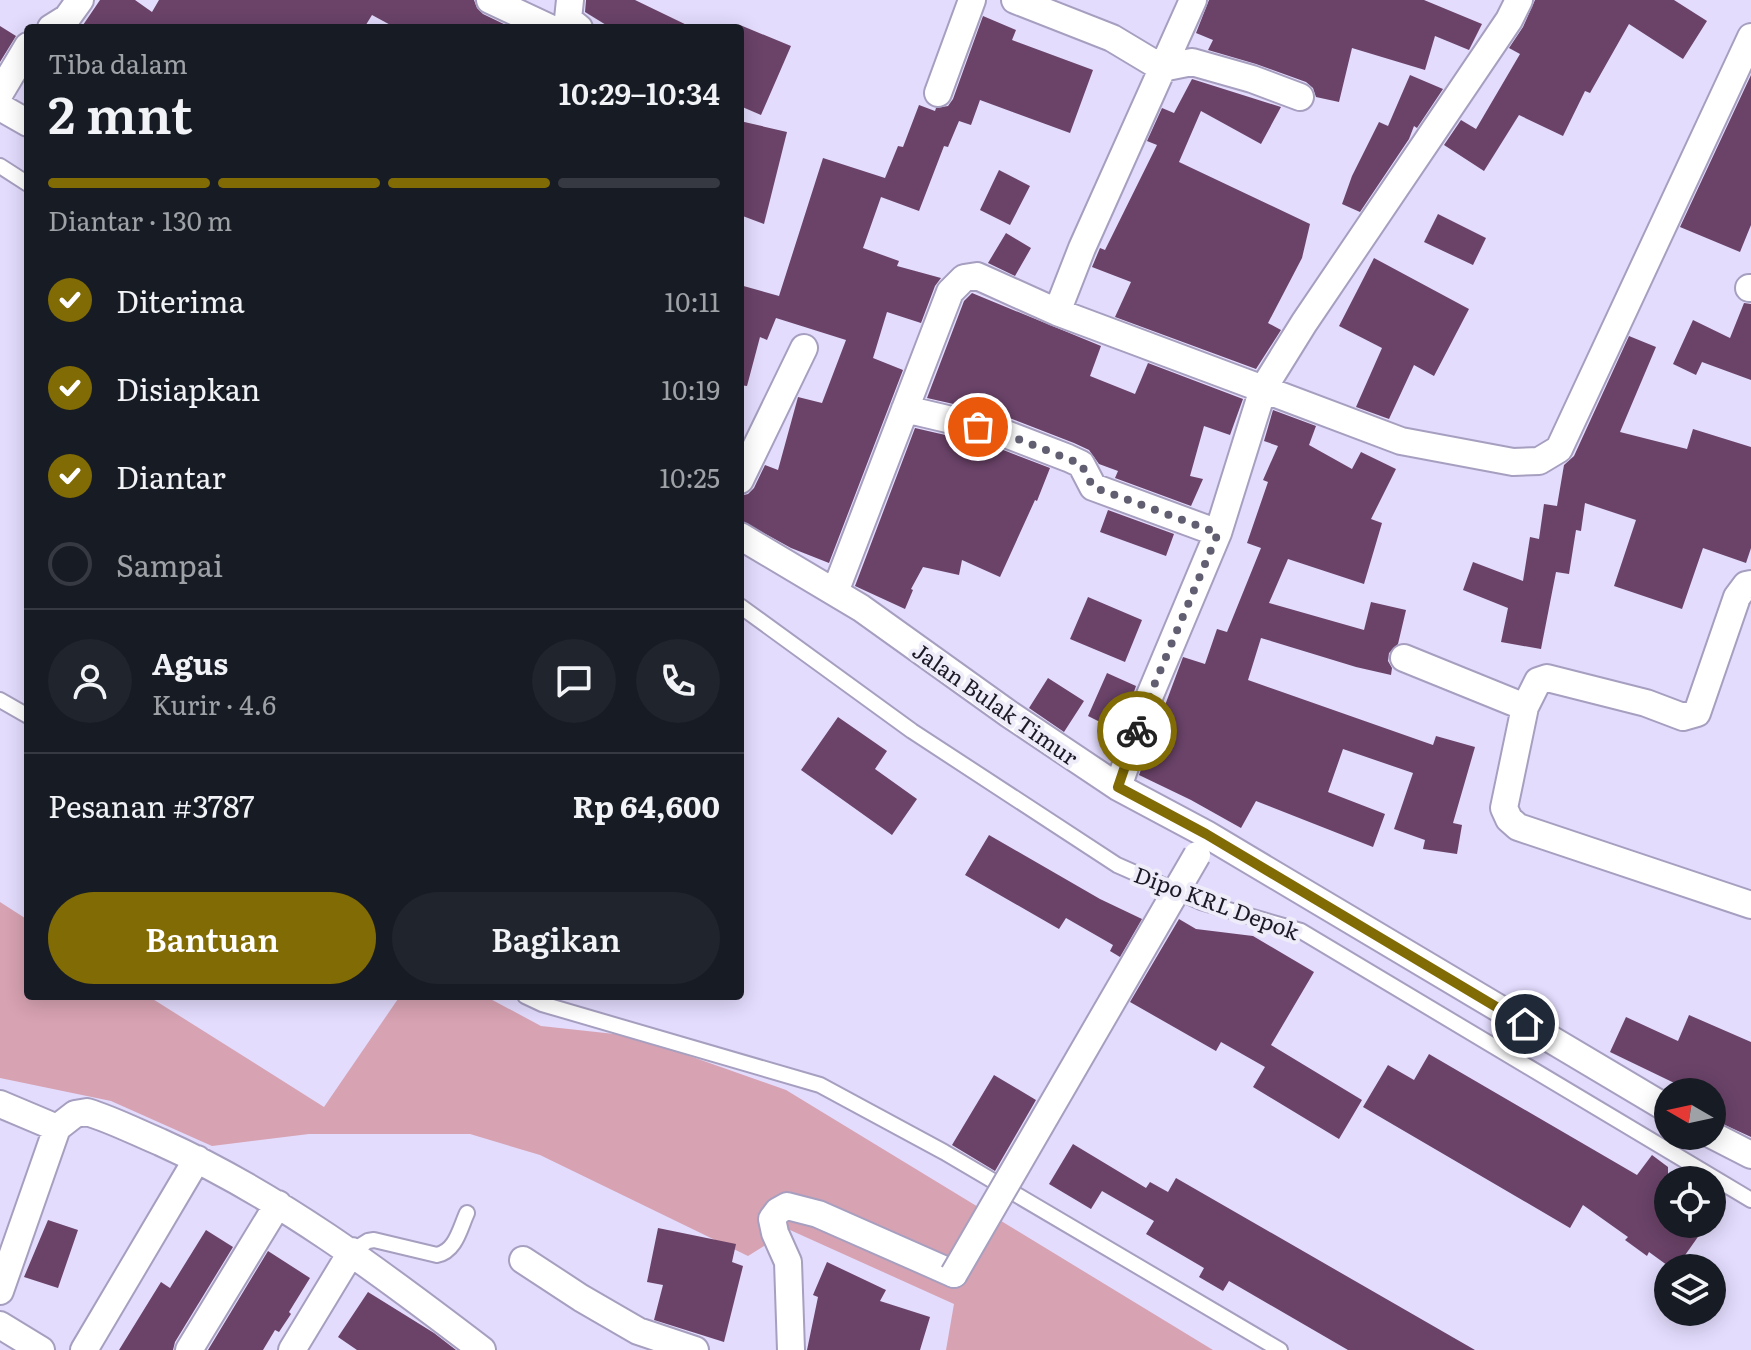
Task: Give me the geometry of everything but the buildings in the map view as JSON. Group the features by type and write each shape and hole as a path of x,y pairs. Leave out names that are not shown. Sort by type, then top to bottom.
{"street":[{"path":"57,24 67,18 80,0"},
{"path":"490,0 564,21"},
{"path":"938,93 972,0"},
{"path":"1015,0 1112,38 1162,68 1192,62 1300,97"},
{"path":"1057,312 1082,248 1193,0"},
{"path":"1118,787 1150,695 1218,533 1263,389 1312,310 1509,20 1519,0"},
{"path":"835,592 950,292 964,278 977,276 1057,312 1401,441 1513,462 1539,461 1559,449 1751,37"},
{"path":"0,93 24,53"},
{"path":"0,107 24,121"},
{"path":"744,472 804,348"},
{"path":"905,409 998,431 1068,458 1081,464 1093,487 1218,533"},
{"name":"Jalan Bulak Timur","path":"744,538 835,592 1201,844 1654,1101"},
{"path":"1751,584 1746,585 1737,597 1697,713 1683,717 1646,703 1547,678 1538,681 1525,707 1504,808 1509,819 1518,827 1751,905"},
{"path":"1404,658 1525,707"},
{"path":"791,1350 788,1262 772,1219 778,1211 787,1206 818,1214 954,1274 1201,844"},
{"path":"0,1104 57,1128"},
{"path":"0,1291 57,1128 75,1114 87,1112 197,1159 278,1204 352,1251 482,1350"},
{"path":"1726,1142 1751,1155"},
{"path":"84,1350 197,1159"},
{"path":"189,1350 278,1204"},
{"path":"295,1349 352,1251"},
{"path":"523,1260 638,1331 695,1350"},
{"path":"0,1325 41,1350"}],"lane":[{"path":"0,166 24,181"},
{"name":"Dipo KRL Depok","path":"744,609 912,731 1117,865 1201,902 1301,931 1751,1200"},
{"path":"0,700 24,714"},
{"path":"534,1000 820,1085 944,1152 1280,1350"},
{"path":"352,1251 374,1240 437,1255 446,1253 452,1248 467,1213"}],"shaded area":[{"path":"0,902 24,917 24,1000 154,1000 324,1107 397,1000 492,1000 541,1026 633,1036 786,1090 1213,1350 946,1350 954,1304 790,1230 748,1256 540,1155 470,1134 309,1134 212,1146 111,1101 0,1078"}],"way so far":[{"path":"978,427 998,431 1081,464 1093,487 1218,533 1137,731"}],"route":[{"path":"1137,731 1118,787 1206,834 1525,1024"}]}
